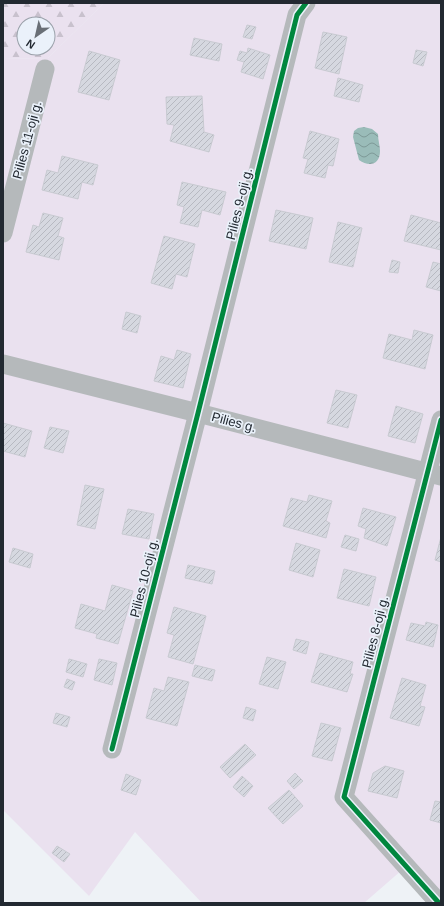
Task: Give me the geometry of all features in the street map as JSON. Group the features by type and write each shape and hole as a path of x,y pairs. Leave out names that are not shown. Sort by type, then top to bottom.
{"street":[{"name":"Pilies 9-oji g.","path":"198,413 297,15 306,3"},
{"name":"Pilies 11-oji g.","path":"3,233 45,69"},
{"name":"Pilies g.","path":"3,364 434,474"},
{"name":"Pilies 10-oji g.","path":"112,749 198,413"},
{"name":"Pilies 8-oji g.","path":"439,903 344,797 434,474 441,420"}],"green space":[{"path":"3,3 104,3 56,50 56,16 16,16 16,56 50,56 48,58 3,59"},
{"path":"104,3 441,3 441,898 410,863 364,903 202,903 135,832 89,896 3,810 3,59 48,58 50,56 56,56 56,50"}],"water":[{"path":"364,127 372,129 378,134 380,156 376,162 370,164 366,164 359,160 353,137 354,131 358,128"}],"building":[{"path":"247,25 256,27 252,39 243,37"},
{"path":"323,32 347,37 339,74 315,68"},
{"path":"194,38 222,44 219,61 190,55"},
{"path":"248,48 270,55 263,79 241,72 244,62 237,60 240,51 247,53"},
{"path":"416,50 427,52 423,66 413,63"},
{"path":"89,51 120,60 109,100 78,92"},
{"path":"338,78 363,85 359,102 334,96"},
{"path":"202,96 204,132 214,135 209,152 170,141 174,125 167,124 166,97"},
{"path":"310,131 339,139 333,166 328,165 325,178 304,173 308,159 303,158"},
{"path":"62,156 98,165 93,185 82,182 78,199 42,190 47,170 58,173"},
{"path":"182,182 226,192 220,215 202,210 198,227 180,223 184,207 177,205"},
{"path":"276,210 313,218 306,249 269,241"},
{"path":"43,213 63,218 58,236 64,238 59,260 26,252 33,225 39,227"},
{"path":"411,215 441,223 441,250 404,241"},
{"path":"338,222 362,228 353,267 329,262"},
{"path":"164,236 195,244 187,277 176,274 172,289 151,283"},
{"path":"392,260 400,262 398,273 389,272"},
{"path":"433,262 441,264 441,291 426,287"},
{"path":"126,312 141,316 137,333 122,329"},
{"path":"414,330 433,335 425,369 383,358 389,334 412,340"},
{"path":"177,350 191,354 183,388 154,381 161,356 174,360"},
{"path":"336,390 357,395 348,428 327,423"},
{"path":"396,406 423,414 415,443 388,436"},
{"path":"3,423 32,431 25,457 3,451"},
{"path":"50,427 69,431 63,453 44,448"},
{"path":"85,485 104,489 95,529 77,525"},
{"path":"309,495 332,501 326,521 330,523 326,538 283,526 291,498 307,502"},
{"path":"363,508 396,517 387,546 364,538 366,529 358,526"},
{"path":"128,509 154,514 149,539 122,534"},
{"path":"345,535 359,539 356,551 341,547"},
{"path":"441,537 441,562 435,560"},
{"path":"296,543 320,550 313,577 289,570"},
{"path":"13,548 33,554 30,568 9,562"},
{"path":"188,565 215,571 212,584 185,578"},
{"path":"344,569 376,577 369,606 337,598"},
{"path":"112,585 133,591 118,644 96,638 97,634 75,628 81,604 105,611"},
{"path":"174,607 206,616 193,664 168,657 174,635 167,633"},
{"path":"426,622 438,625 433,647 406,640 411,623 425,626"},
{"path":"296,639 309,642 306,654 293,650"},
{"path":"320,653 353,662 350,674 353,674 347,692 311,682"},
{"path":"267,657 286,662 278,689 259,684"},
{"path":"69,659 87,664 83,677 66,672"},
{"path":"99,659 117,663 112,685 94,680"},
{"path":"195,665 215,670 212,681 192,676"},
{"path":"168,677 189,682 177,726 146,718 154,688 164,691"},
{"path":"402,678 426,685 420,706 425,707 419,726 390,718"},
{"path":"67,679 75,682 72,690 64,687"},
{"path":"246,707 256,710 253,721 243,718"},
{"path":"56,713 70,717 67,727 53,723"},
{"path":"321,723 341,728 332,761 312,756"},
{"path":"245,744 256,755 230,778 220,767"},
{"path":"385,766 404,771 397,798 368,791 373,773"},
{"path":"295,773 303,781 294,789 287,781"},
{"path":"126,774 141,780 136,795 121,790"},
{"path":"242,776 253,786 244,797 233,787"},
{"path":"289,790 303,806 283,824 268,808"},
{"path":"435,801 441,802 441,823 430,820"},
{"path":"57,846 70,854 64,862 52,853"}],"cycle path":[{"path":"112,749 198,413 297,15 306,3"},
{"path":"439,903 344,797 441,420"}]}
